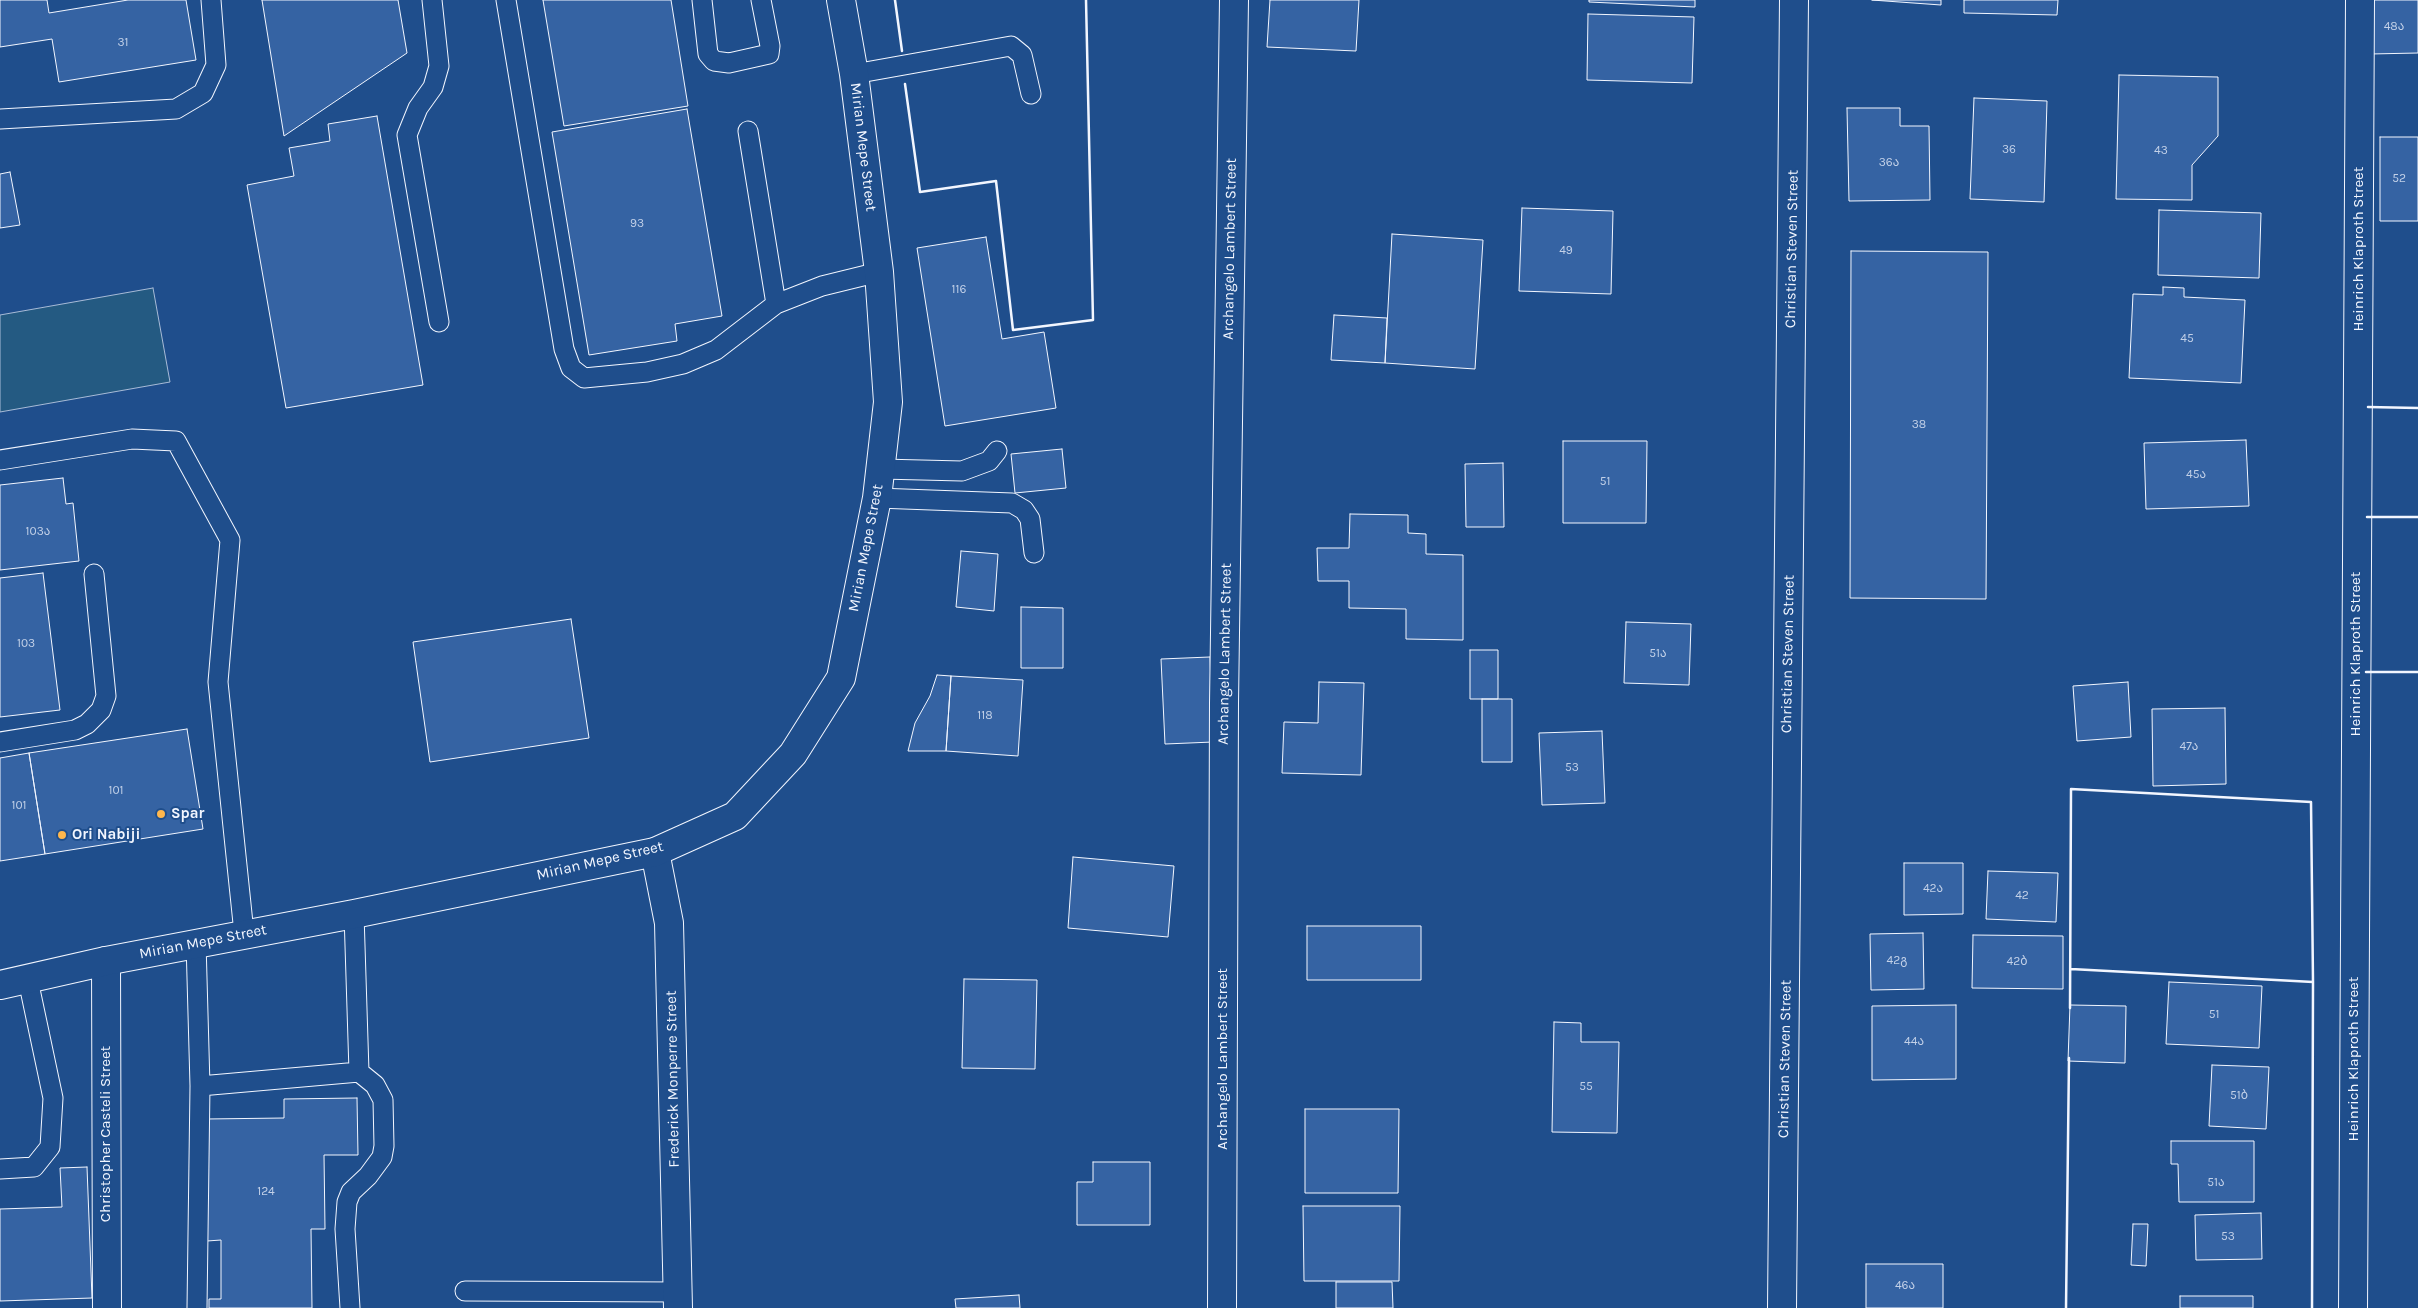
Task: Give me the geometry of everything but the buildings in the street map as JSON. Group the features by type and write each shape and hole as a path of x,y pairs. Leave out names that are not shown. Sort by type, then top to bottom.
{"street":[{"name":"Mirian Mepe Street","path":"0,985 28,980 106,960 354,914 655,852 735,816 793,754 841,678 877,498 888,402 879,272 854,74 841,0"},
{"name":"Archangelo Lambert Street","path":"1222,1308 1224,703 1234,0"},
{"name":"Christian Steven Street","path":"1782,1308 1794,0"},
{"name":"Heinrich Klaproth Street","path":"2353,1308 2360,0"},
{"name":"Frederick Monperre Street","path":"655,852 669,923 678,1300"},
{"name":"Christopher Casteli Street","path":"106,960 107,1308"}],"lane":[{"path":"0,118 176,109 203,93 216,65 211,0"},
{"path":"432,0 439,66 433,87 418,108 407,135 439,322"},
{"path":"506,0 564,349 571,368 584,378 647,372 683,364 716,350 776,304 822,286 879,272"},
{"path":"702,0 708,54 714,61 729,63 769,54 770,46 761,0"},
{"path":"854,74 1011,46 1022,55 1031,94"},
{"path":"748,131 776,304"},
{"path":"0,460 132,439 176,441 230,540 218,682 244,933"},
{"path":"880,469 962,471 988,461 997,451"},
{"path":"877,498 1012,503 1024,510 1030,519 1034,553"},
{"path":"0,742 75,730 87,724 101,710 106,696 94,574"},
{"path":"354,914 359,1072"},
{"path":"196,942 200,1086 197,1308"},
{"path":"0,1169 34,1167 50,1147 53,1098 28,980"},
{"path":"200,1086 359,1072 375,1085 383,1100 384,1146 382,1157 368,1176 352,1192 347,1202 345,1229 350,1308"},
{"path":"465,1291 678,1300"}],"shaded area":[{"path":"153,288 170,382 0,412 0,315"}],"wall":[{"path":"895,0 902,51"},
{"path":"905,84 920,192 996,181 1013,330 1093,320 1086,0"},
{"path":"2368,407 2418,408"},
{"path":"2367,517 2418,517"},
{"path":"2366,672 2418,672"},
{"path":"2070,1008 2071,789 2311,802 2313,982"},
{"path":"2071,969 2313,982 2312,1308"},
{"path":"2066,1308 2069,1058"}],"place":[{"name":"Spar","path":"161,814"},
{"name":"Ori Nabiji","path":"62,835"}]}
